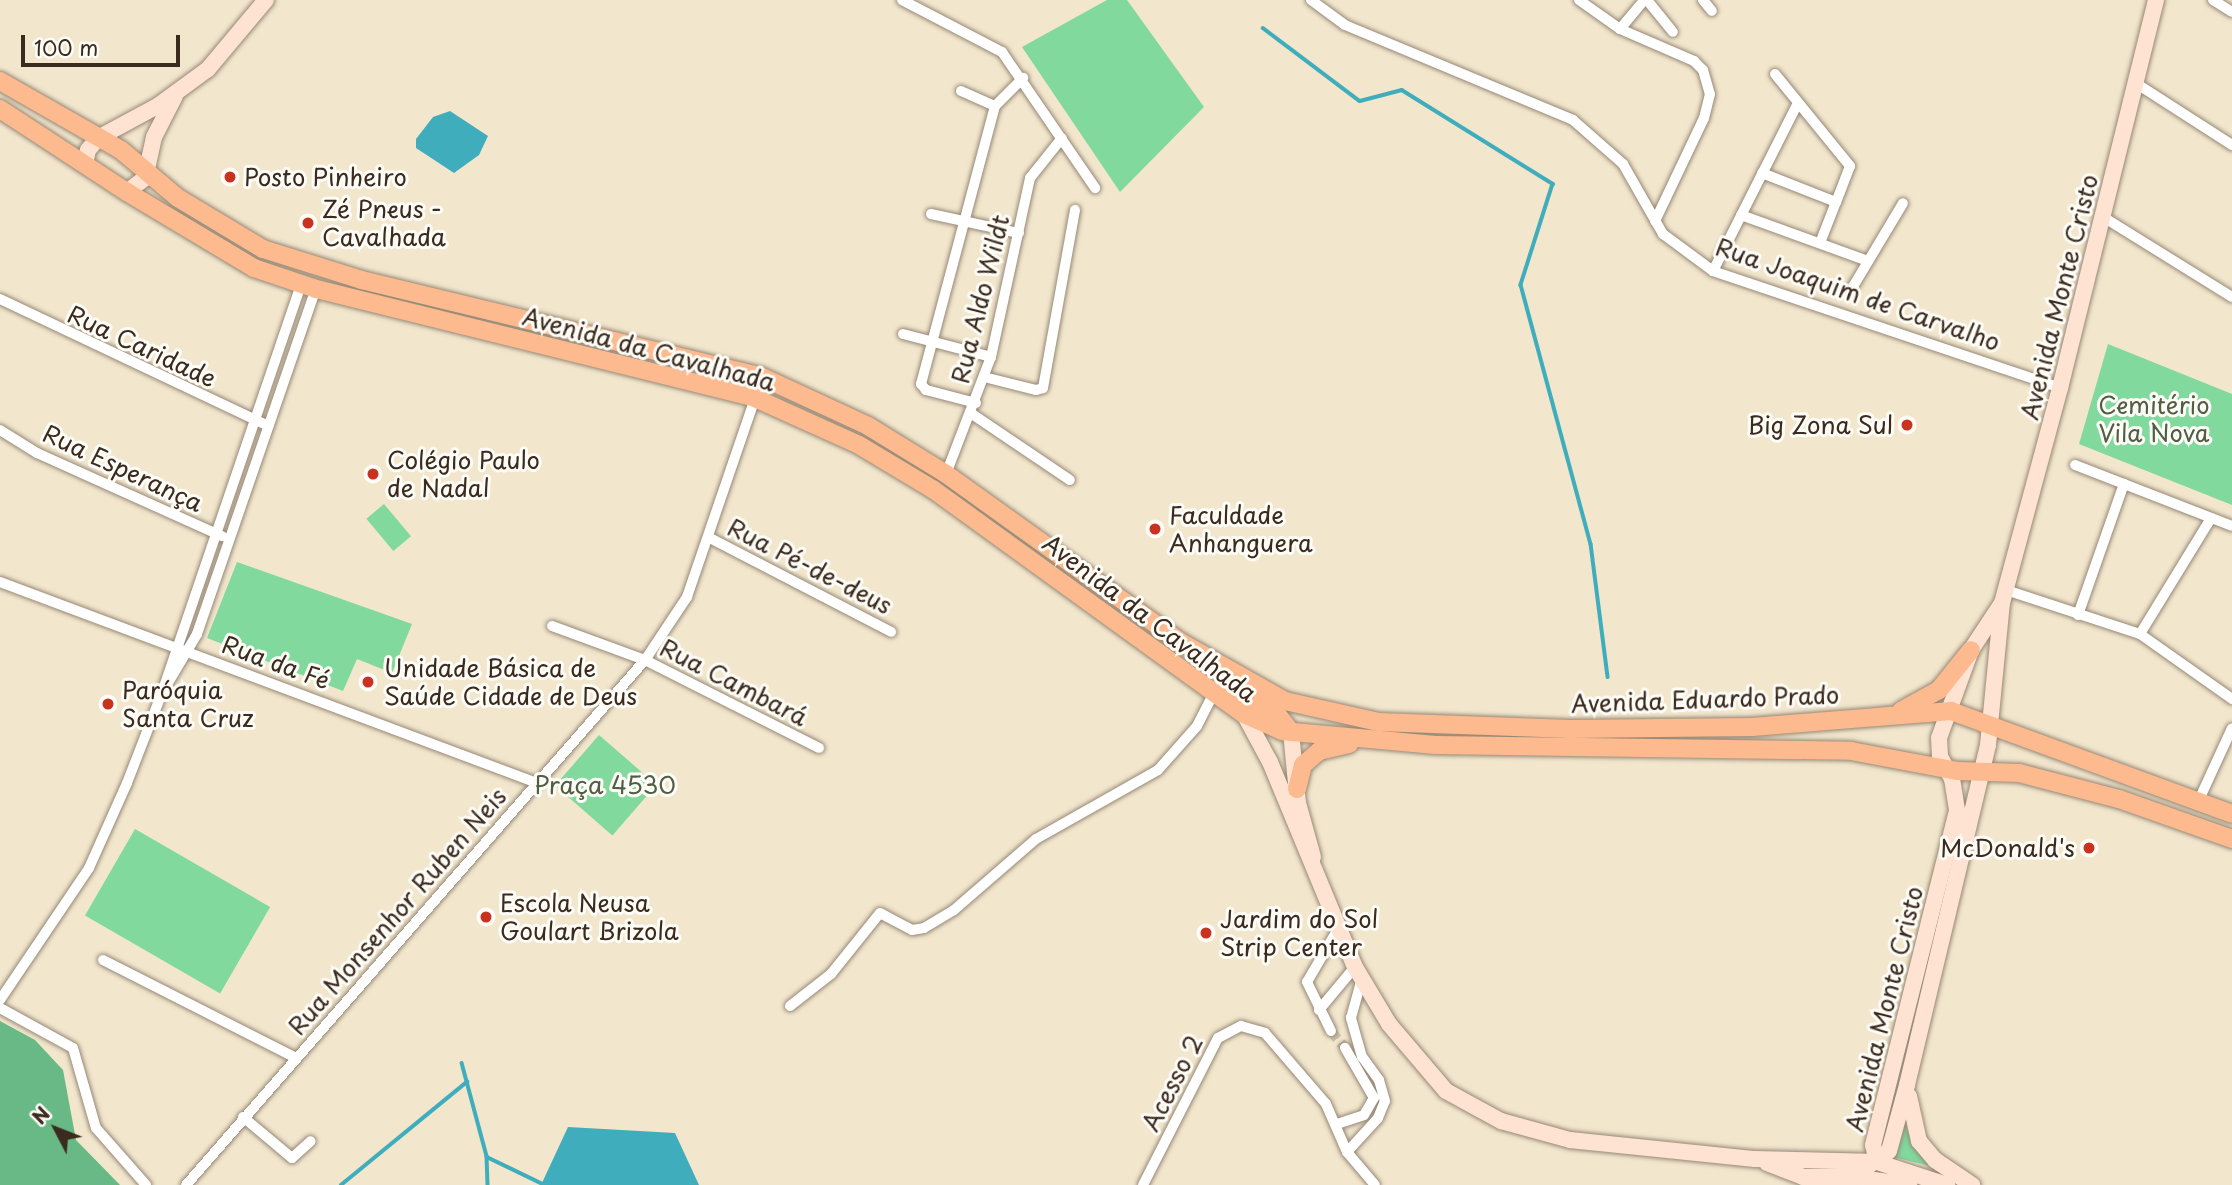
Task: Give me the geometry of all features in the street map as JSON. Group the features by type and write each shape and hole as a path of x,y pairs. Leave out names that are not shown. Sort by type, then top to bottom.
{"main road":[{"path":"85,164 88,150 98,138 178,91 233,42 266,0"},
{"name":"Avenida Monte Cristo","path":"1877,1162 1889,1150 1907,1085 1981,770 2004,596 2104,216 2134,82 2156,0"},
{"name":"Avenida da Cavalhada","path":"0,81 98,138 147,172 178,198 263,249 362,280 760,376 868,426 946,474 1179,641"},
{"path":"127,192 141,186 147,172 154,137 178,91"},
{"name":"Avenida da Cavalhada","path":"0,109 127,192 254,268 308,287 755,398 859,445 1000,537 1244,714 1270,762 1338,929 1359,972 1419,1064 1446,1091 1501,1121 1570,1140 1755,1158 1877,1162 1947,1185"},
{"path":"1000,537 1050,565 1070,563"},
{"path":"1090,602 1101,594 1156,624"},
{"name":"Avenida Monte Cristo","path":"1877,1162 1873,1145 1957,810 1952,779 1944,767 1939,738 1971,650 2004,596"},
{"path":"1179,641 1235,690 1277,714 1291,732"},
{"name":"Avenida Eduardo Prado","path":"1179,641 1285,701 1378,722 1570,729 1752,727 1897,713 1951,711 2232,814"},
{"path":"1897,713 1939,690 1971,650"},
{"name":"Avenida Eduardo Prado","path":"1244,714 1291,732 1364,741 1851,751 1944,767 2019,773 2080,787 2232,838"},
{"name":"Avenida da Cavalhada","path":"1291,732 1297,789 1314,870"},
{"path":"1297,789 1303,765 1319,751 1364,741"},
{"path":"1907,1085 1911,1123 1919,1141 1935,1160 1972,1185"},
{"name":"Avenida da Cavalhada","path":"1755,1158 1803,1181 1842,1180 1909,1185"},
{"path":"1803,1181 1808,1161"},
{"path":"1827,1162 1842,1180 1877,1162 1894,1174 1927,1185"}],"street":[{"path":"902,0 985,40 1002,52 1023,78 1095,188"},
{"name":"Rua Joaquim de Carvalho","path":"1311,0 1345,25 1573,120 1623,164 1663,234 1713,271 2060,388"},
{"path":"1620,29 1646,0 1673,32"},
{"path":"1703,0 1712,11"},
{"path":"2213,0 2232,12"},
{"path":"1581,1 1620,29 1694,61 1703,70 1710,94 1703,118 1656,222"},
{"path":"1775,74 1850,166 1820,243"},
{"path":"1023,78 995,106 922,387 974,409 1070,480"},
{"path":"2134,82 2232,145"},
{"path":"961,91 995,106"},
{"path":"1713,271 1798,103"},
{"name":"Rua Aldo Wildt","path":"946,474 974,409 990,356 1031,176 1062,138"},
{"path":"1762,173 1836,202"},
{"path":"1850,290 1903,204"},
{"path":"984,377 1036,390 1043,387 1075,210"},
{"path":"931,214 966,224 1019,233"},
{"path":"1741,215 1868,261"},
{"path":"2104,216 2232,297"},
{"path":"0,1000 89,868 163,690 254,421 308,287"},
{"path":"163,690 190,652 269,426 308,287"},
{"name":"Rua Caridade","path":"0,299 269,426"},
{"path":"903,334 935,339 990,356"},
{"name":"Rua Monsenhor Ruben Neis","path":"186,1185 645,660 687,597 710,538 755,398"},
{"name":"Rua Esperança","path":"0,430 37,453 215,535 231,538"},
{"path":"2075,465 2232,526"},
{"path":"2078,615 2124,484"},
{"path":"2140,634 2211,518"},
{"name":"Rua Pé-de-deus","path":"710,538 891,632"},
{"name":"Rua da Fé","path":"0,582 537,783"},
{"path":"2004,596 2140,634 2232,699"},
{"name":"Rua Cambará","path":"552,626 645,660 819,748"},
{"path":"790,1006 831,974 880,913 912,930 924,928 954,910 1036,839 1158,770 1191,734 1214,692"},
{"path":"2198,802 2232,728"},
{"path":"1331,1031 1319,1010 1308,975 1338,929"},
{"path":"103,960 296,1058"},
{"path":"1319,1010 1359,972"},
{"path":"1347,1152 1378,1118 1385,1101 1378,1080 1362,1057 1351,1018 1359,972"},
{"path":"0,1008 73,1048 96,1128 146,1185"},
{"name":"Acesso 2","path":"1143,1185 1218,1038 1228,1029 1241,1026 1265,1033 1337,1124"},
{"path":"1345,1048 1374,1098 1364,1115 1337,1124 1347,1152 1375,1185"},
{"path":"243,1117 292,1158 311,1141"}],"green space":[{"path":"1107,0 1127,0 1204,107 1120,192 1022,47"},
{"name":"Cemitério Vila Nova","path":"2108,344 2232,394 2232,505 2079,444"},
{"path":"384,504 411,536 393,551 366,519"},
{"path":"237,562 412,624 392,673 357,659 343,691 207,638"},
{"name":"Praça 4530","path":"599,735 656,785 612,835 555,786"},
{"path":"135,829 270,907 220,994 85,916"},
{"path":"0,1021 35,1040 63,1070 76,1140 120,1185 0,1185"},
{"path":"1902,1120 1920,1155 1934,1167 1893,1157"}],"water":[{"path":"450,111 488,136 479,155 454,173 416,148 416,139 433,117"},
{"path":"568,1127 675,1133 699,1185 541,1185"}],"waterway":[{"path":"1263,28 1360,101 1402,90 1553,184 1521,285 1591,544 1608,677"},
{"path":"462,1063 487,1156 488,1185"},
{"path":"341,1185 467,1082"},
{"path":"487,1157 545,1185"}],"tunnel":[{"path":"1331,1031 1345,1048"}],"place":[{"name":"Posto Pinheiro","path":"230,177"},
{"name":"Zé Pneus - Cavalhada","path":"308,223"},
{"name":"Big Zona Sul","path":"1907,425"},
{"name":"Colégio Paulo de Nadal","path":"373,474"},
{"name":"Faculdade Anhanguera","path":"1155,529"},
{"name":"Unidade Básica de Saúde Cidade de Deus","path":"368,682"},
{"name":"Paróquia Santa Cruz","path":"108,704"},
{"name":"McDonald's","path":"2089,848"},
{"name":"Escola Neusa Goulart Brizola","path":"486,917"},
{"name":"Jardim do Sol Strip Center","path":"1206,933"}]}
